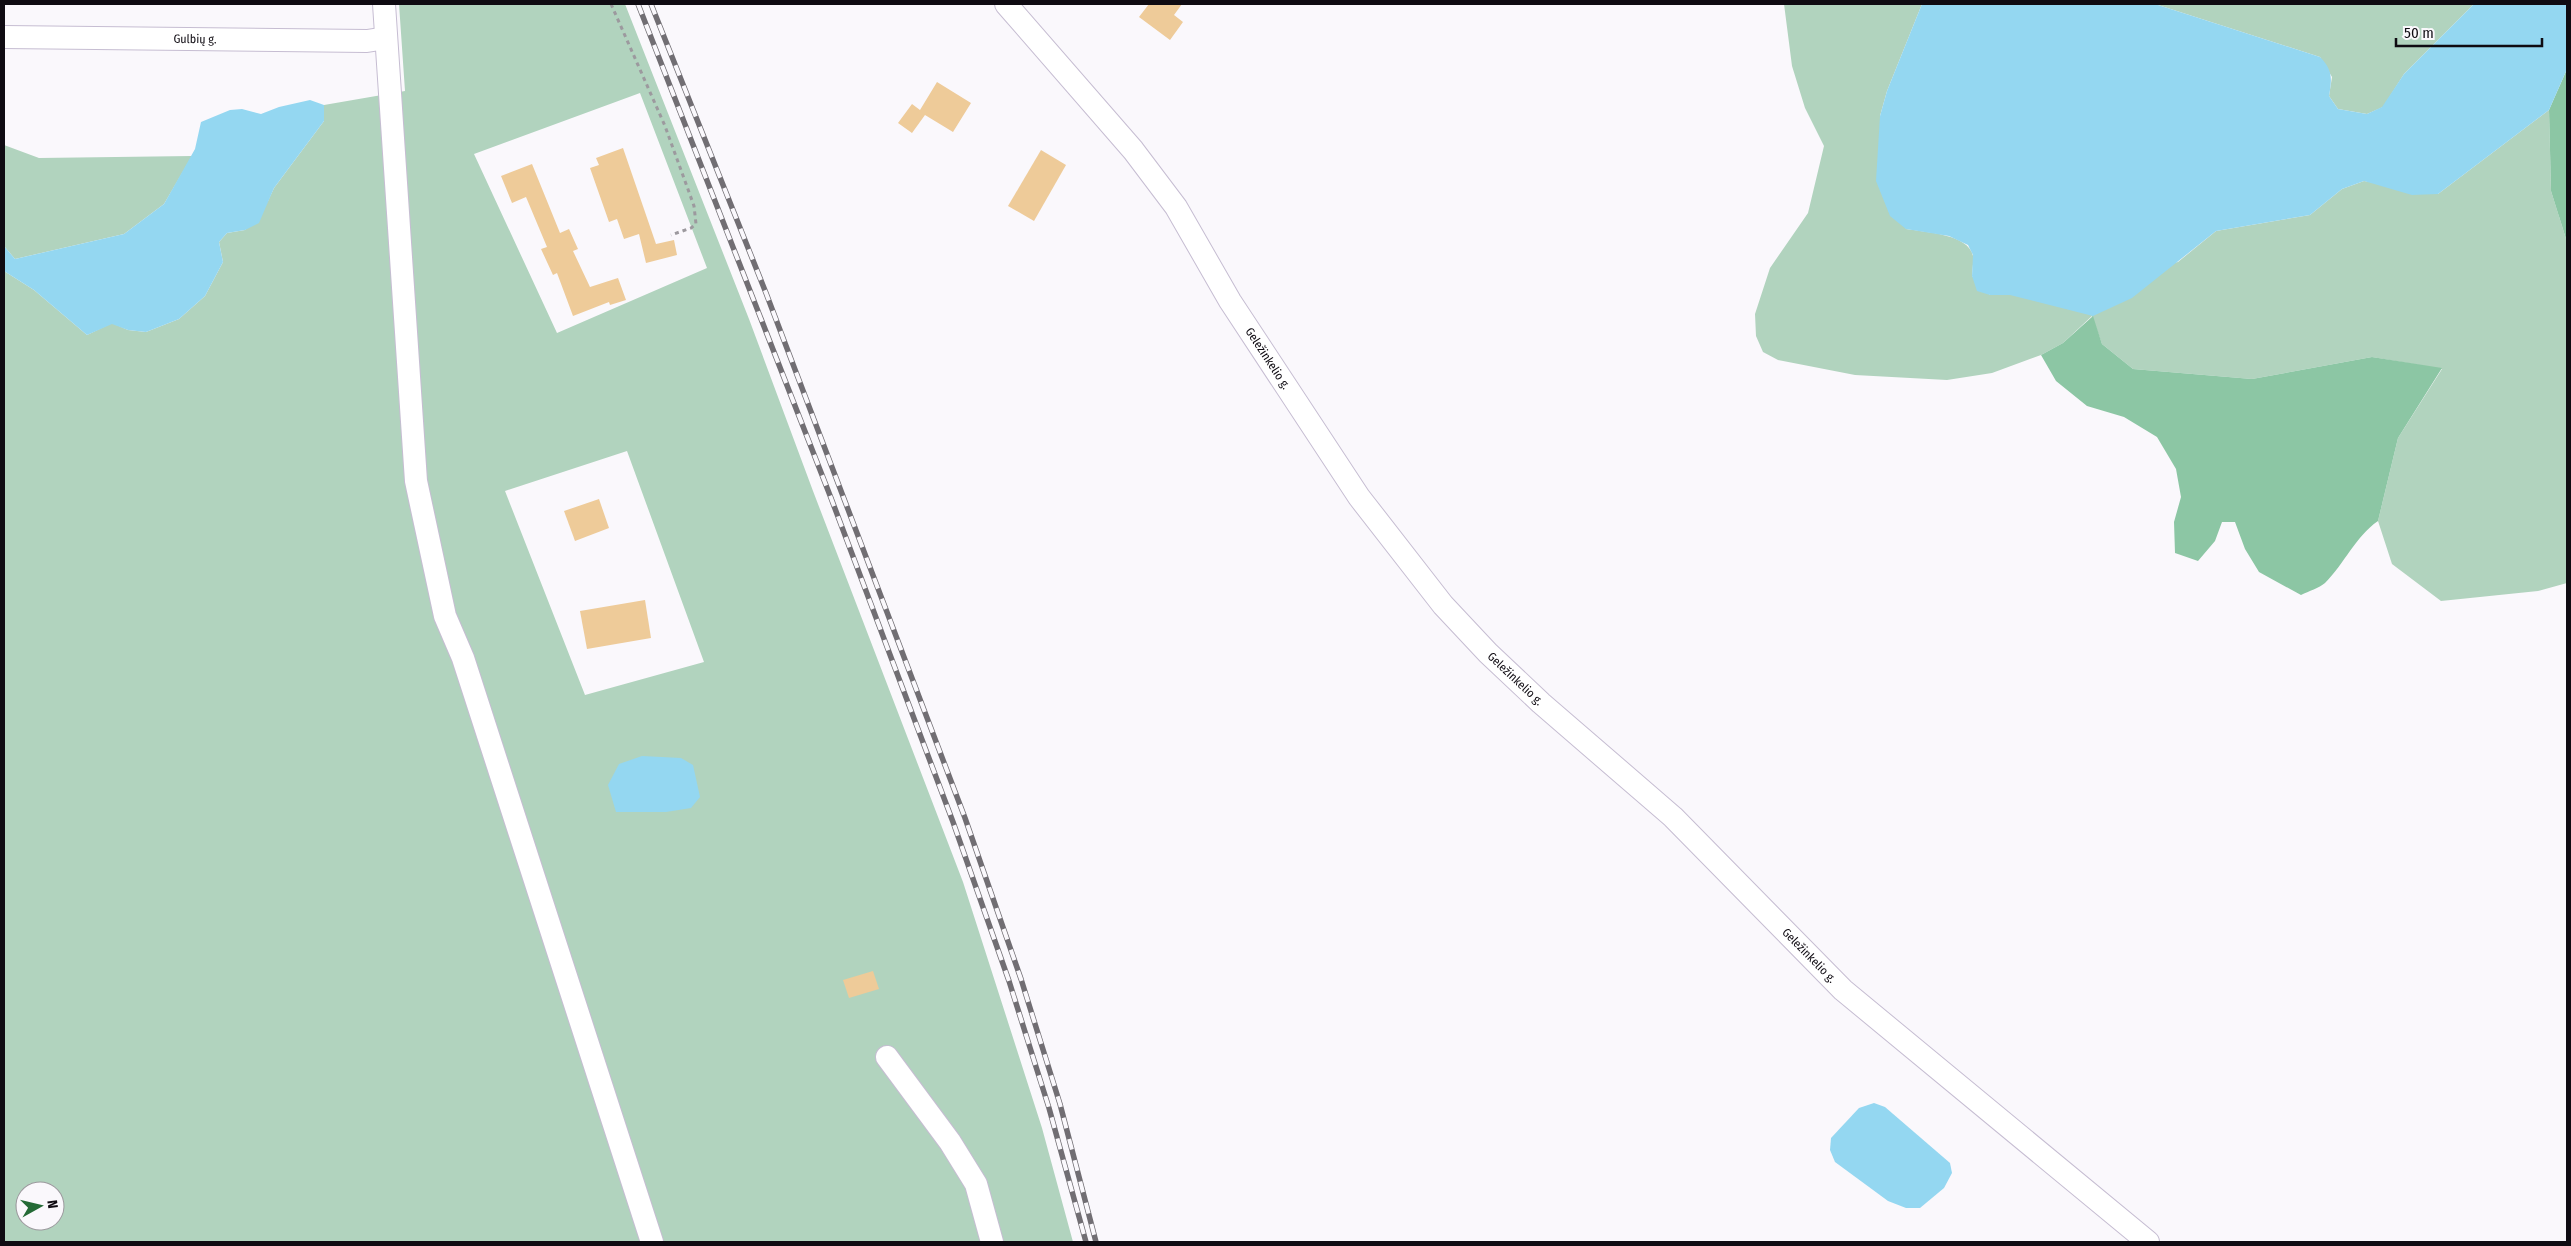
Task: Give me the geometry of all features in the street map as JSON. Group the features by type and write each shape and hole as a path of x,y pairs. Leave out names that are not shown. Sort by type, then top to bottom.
{"street":[{"path":"384,4 415,471 445,616 463,658 652,1242"},
{"name":"Geležinkelio g.","path":"1006,4 1133,150 1176,207 1230,301 1359,497 1443,605 1488,653 1541,703 1673,817 1844,990 2148,1242"},
{"name":"Gulbių g.","path":"4,37 367,40 386,38"},
{"path":"887,1057 950,1142 976,1184 992,1242"}],"path":[{"path":"611,4 665,126 694,206 696,224 692,228 671,235"}],"green space":[{"path":"399,4 625,4 749,319 963,882 1042,1128 1073,1242 4,1242 4,271 34,290 87,335 112,323 128,330 146,332 179,319 205,296 223,262 219,242 227,233 245,230 268,201 274,188 324,121 324,105 405,91","holes":["640,93 707,268 557,333 474,154","627,451 704,662 585,695 505,491"]},
{"path":"1784,4 1922,4 1887,91 1880,116 1906,229 1945,235 1963,243 1970,249 1973,256 1972,276 1990,295 2010,295 2178,262 2216,231 2310,215 2342,189 2364,181 2438,194 2549,110 2551,191 2567,242 2567,583 2538,591 2441,601 2392,564 2378,521 2398,438 2442,369 2372,357 2252,379 2133,369 2102,344 2092,316 2063,343 2041,355 1992,373 1947,380 1855,375 1778,360 1763,352 1756,336 1755,314 1770,268 1808,213 1824,146 1805,108 1792,66"},
{"path":"2155,4 2474,4 2404,74 2383,107 2367,114 2338,109 2329,96 2332,77 2320,57"},
{"path":"2567,69 2567,242 2551,191 2549,110"},
{"path":"4,145 39,158 192,156 164,204 124,234 15,259 4,246"},
{"path":"2093,316 2102,344 2133,369 2252,379 2372,357 2442,368 2398,438 2378,521 2356,542 2325,583 2301,595 2259,572 2245,549 2235,522 2222,522 2215,541 2198,561 2175,553 2174,522 2181,497 2176,469 2157,437 2124,417 2087,406 2056,381 2041,355 2063,343"}],"water":[{"path":"1922,4 2155,4 2320,57 2327,66 2330,75 2329,96 2338,109 2367,114 2382,107 2404,74 2474,4 2567,4 2567,69 2549,110 2438,194 2412,195 2364,181 2342,189 2310,215 2216,231 2132,298 2093,316 2010,295 1990,295 1977,291 1972,276 1973,255 1968,245 1949,236 1906,229 1890,216 1876,181 1880,116 1887,91"},
{"path":"310,100 324,105 324,121 274,188 259,223 245,230 227,233 219,242 223,262 205,296 179,319 146,332 128,330 112,324 87,335 34,290 4,271 4,246 15,259 124,234 164,204 195,149 201,122 230,110 242,109 261,114 279,107"},
{"path":"642,756 681,758 693,765 700,797 691,808 666,812 616,812 608,785 619,764"},
{"path":"1874,1103 1885,1107 1950,1163 1952,1173 1944,1188 1920,1208 1906,1208 1888,1201 1835,1162 1830,1150 1831,1138 1859,1108"}],"building":[{"path":"1149,4 1182,4 1174,15 1183,22 1170,40 1139,17"},
{"path":"937,82 971,103 953,132 925,115 912,133 898,123 912,104 920,110"},
{"path":"623,148 656,244 674,240 677,255 646,263 639,234 624,239 617,219 609,222 590,168 599,165 596,158"},
{"path":"1041,150 1066,165 1034,221 1008,206"},
{"path":"532,164 560,233 569,229 578,249 573,251 590,287 618,278 626,300 610,305 609,302 573,316 557,273 553,275 541,249 547,247 526,197 512,203 501,176"},
{"path":"599,499 609,528 575,541 564,511"},
{"path":"645,600 651,638 587,649 580,611"},
{"path":"873,971 879,989 849,998 843,980"}],"railway":[{"path":"638,4 831,498 953,822 1009,981 1049,1108 1086,1242"},
{"path":"651,4 766,293 965,818 1021,979 1060,1104 1096,1242"}]}
